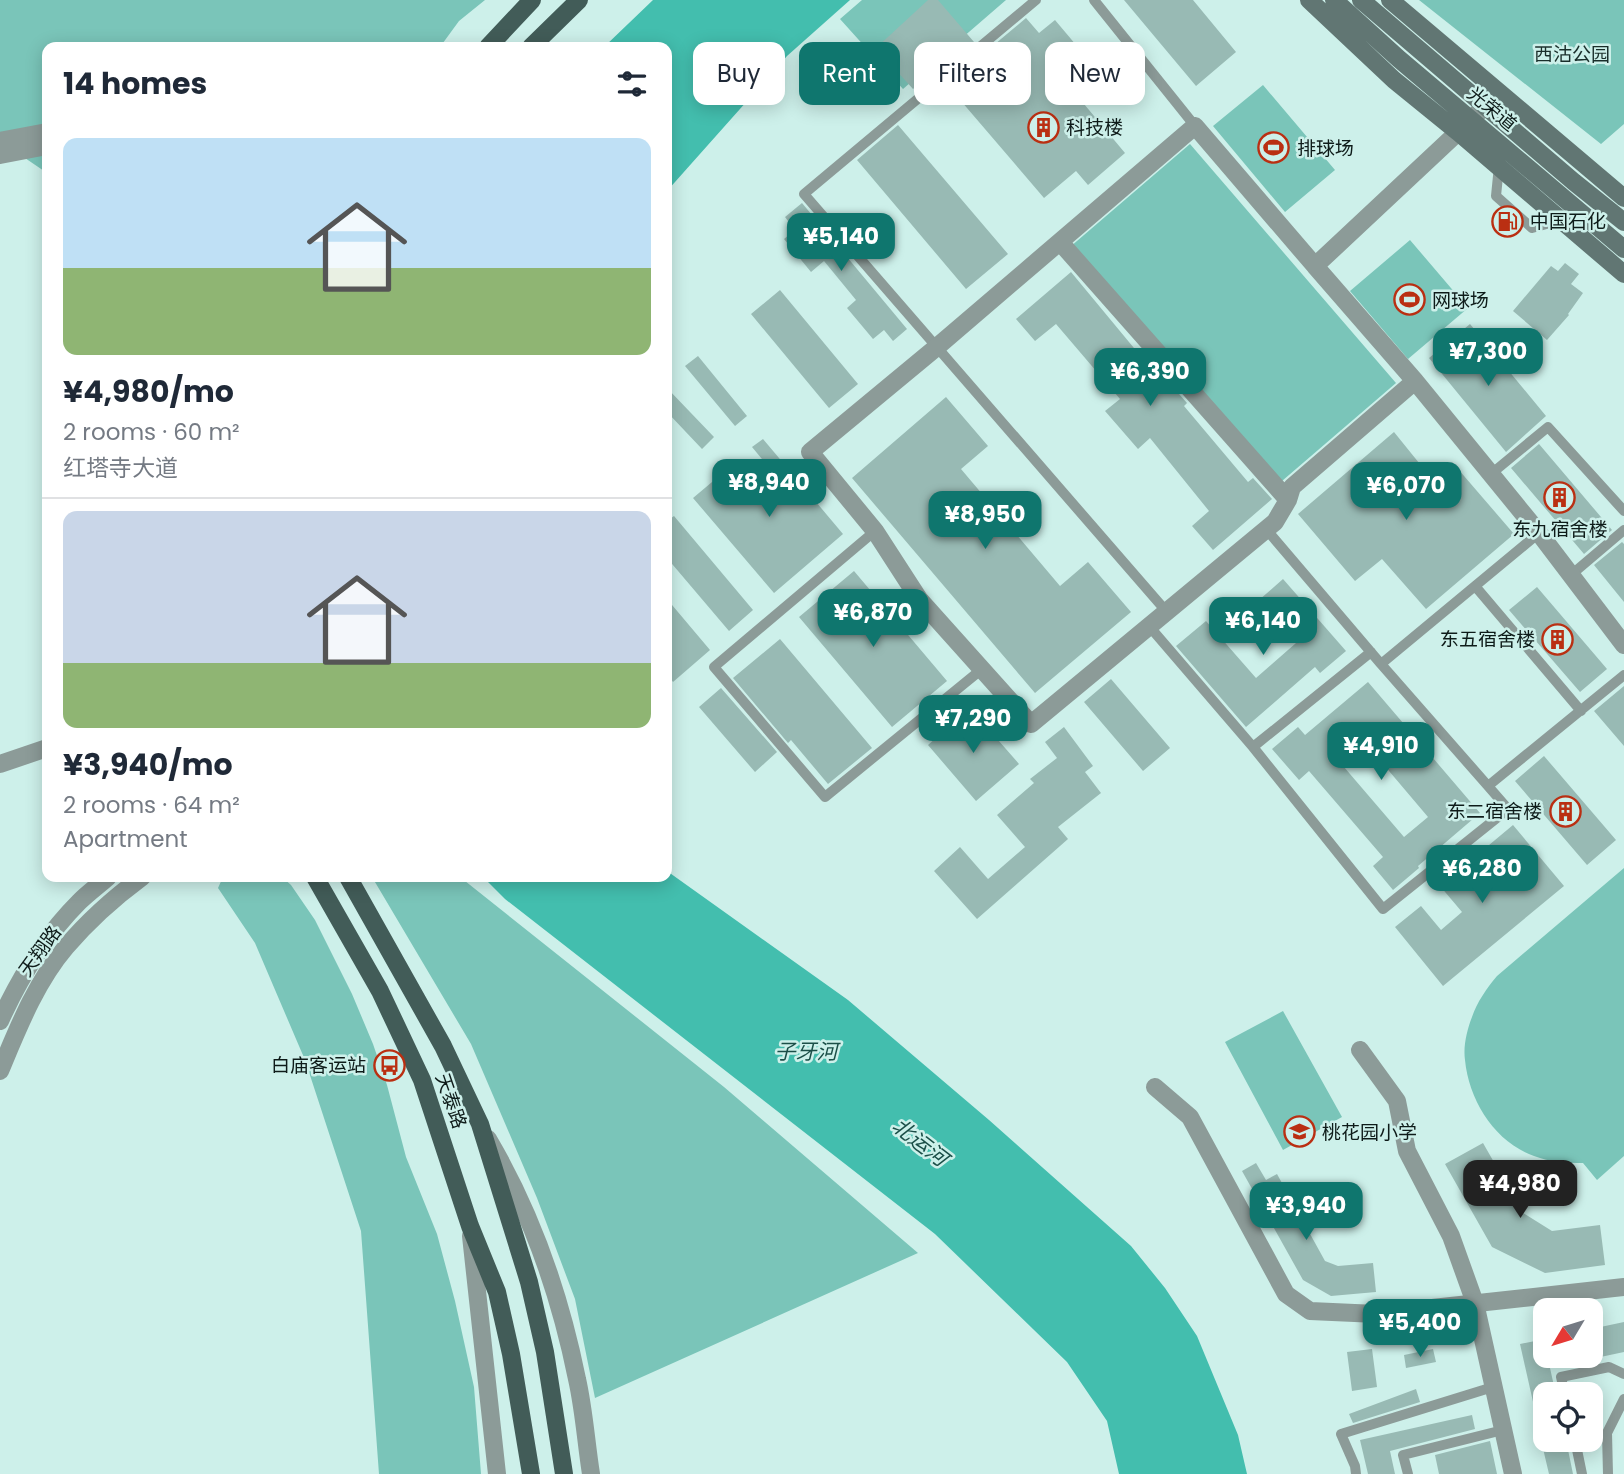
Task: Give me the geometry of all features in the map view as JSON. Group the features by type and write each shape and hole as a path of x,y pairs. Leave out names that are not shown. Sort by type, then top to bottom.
{"main road":[{"path":"493,42 532,0"},
{"path":"536,42 579,0"},
{"path":"1308,0 1394,80 1624,274"},
{"name":"光荣道","path":"1334,0 1399,59 1478,113 1624,222"},
{"name":"光荣道","path":"1361,0 1478,113 1501,144 1624,249"},
{"path":"1390,0 1624,198"},
{"name":"天泰路","path":"318,882 380,991 422,1080 470,1226 497,1292 511,1354"},
{"name":"天泰路","path":"351,882 443,1045 480,1124 529,1282 544,1352 564,1474"},
{"path":"511,1354 521,1474"},
{"path":"511,1354 530,1474"}],"street":[{"path":"1315,266 1498,92"},
{"path":"1415,381 1292,486 1288,500 1275,522 1031,724 919,599 875,531 810,452 1195,126 1415,381 1539,533 1624,645"},
{"path":"0,141 42,133"},
{"path":"0,155 42,147"},
{"path":"1060,242 1288,500"},
{"path":"0,764 42,750"},
{"name":"天翔路","path":"0,1021 15,988 44,942 79,902 102,882"},
{"name":"天翔路","path":"0,1071 38,988 65,948 92,920 136,882"},
{"path":"1360,1050 1398,1101 1407,1151 1451,1236 1475,1303 1513,1474"},
{"path":"1155,1087 1190,1117 1286,1294 1310,1311 1377,1314 1624,1287"},
{"path":"480,1124 503,1164 542,1253 577,1380 591,1474"},
{"path":"470,1226 497,1474"}],"lane":[{"path":"1036,0 804,194 1167,611"},
{"path":"1094,0 1195,126"},
{"path":"1501,144 1496,196 1532,228 1562,220"},
{"path":"1490,474 1548,427 1624,511"},
{"path":"1149,626 1253,747 1383,909 1508,809 1266,529"},
{"path":"1571,575 1624,530"},
{"path":"875,531 714,667 825,797 982,669"},
{"path":"1381,664 1539,533"},
{"path":"1475,586 1581,711"},
{"path":"1253,747 1371,652"},
{"path":"1488,786 1624,675"},
{"path":"1562,1382 1561,1377 1609,1367 1624,1374"},
{"path":"1356,1474 1341,1434 1493,1387"},
{"path":"1608,1474 1606,1433 1624,1399"},
{"path":"1408,1474 1403,1455 1503,1430"},
{"path":"1577,1452 1582,1474"}],"green space":[{"path":"0,0 485,0 459,21 444,42 42,42 42,170 0,141"},
{"path":"862,0 1006,0 957,42 914,42 914,79 903,89 900,86 900,42 861,42 840,19"},
{"name":"西沽公园","path":"1419,0 1624,0 1624,124 1601,144"},
{"name":"排球场","path":"1263,85 1335,170 1285,212 1213,126"},
{"path":"1190,144 1396,383 1275,487 1070,247"},
{"name":"网球场","path":"1410,240 1468,308 1408,359 1350,291"},
{"path":"1624,868 1624,1156 1597,1180 1583,1163 1558,1162 1534,1156 1520,1150 1496,1130 1478,1105 1472,1090 1465,1060 1465,1044 1477,1006 1497,976"},
{"path":"221,882 288,882 315,920 352,994 387,1085 406,1157 437,1234 474,1387 481,1474 379,1474 361,1231 305,1060 255,943 218,888"},
{"path":"375,882 466,882 724,1087 918,1253 595,1398 575,1299 537,1198 471,1044"},
{"path":"1283,1011 1342,1117 1283,1150 1225,1042"}],"water":[{"path":"653,0 850,0 803,42 799,42 799,45 785,58 785,42 693,42 693,105 743,105 672,185 672,42 609,42"},
{"name":"子牙河","path":"672,875 848,1000 1131,1246 1165,1288 1197,1336 1238,1435 1247,1474 1119,1474 1107,1421 1067,1362 935,1234 505,899 488,882 672,882"}],"building":[{"path":"928,0 938,0 974,42 914,42 913,89 900,75 900,42 882,42"},
{"path":"1124,0 1193,0 1236,52 1196,86"},
{"name":"科技楼","path":"1026,18 1039,33 1055,20 1074,42 1045,42 1045,105 1085,105 1125,153 1088,185 1076,171 1044,198 964,105 1031,105 1031,42 997,42"},
{"path":"898,125 1008,254 966,289 857,160"},
{"path":"802,203 907,329 893,341 884,330 873,339 847,308 856,300 824,261 811,272 784,239 795,230 785,217"},
{"path":"1565,263 1579,274 1571,284 1583,293 1569,315 1547,340 1513,311 1551,266 1558,271"},
{"path":"1071,272 1153,371 1156,368 1187,403 1184,406 1248,482 1253,478 1272,499 1213,550 1192,526 1209,511 1150,438 1138,449 1105,411 1120,399 1056,324 1035,341 1016,319"},
{"path":"780,290 858,384 829,408 751,314"},
{"path":"1470,324 1546,416 1506,452 1429,358"},
{"path":"698,356 747,416 735,426 685,366"},
{"path":"672,393 714,437 702,449 672,417"},
{"path":"946,397 988,446 961,469 1060,586 1088,562 1131,612 1035,693 852,478"},
{"path":"1394,432 1432,479 1452,462 1514,534 1426,609 1382,559 1355,581 1298,514"},
{"path":"763,439 843,534 774,593 693,498 737,461 768,493 780,481 752,447"},
{"name":"东九宿舍楼","path":"1539,444 1612,530 1584,554 1511,468"},
{"path":"674,516 753,610 729,631 672,564"},
{"path":"1622,542 1624,544 1624,602 1594,565"},
{"path":"854,571 947,681 892,727 799,617"},
{"path":"1283,579 1346,651 1320,673 1315,667 1246,727 1176,646 1206,621 1256,678 1296,643 1259,600"},
{"name":"东五宿舍楼","path":"1537,587 1607,669 1580,692 1509,610"},
{"path":"672,605 710,650 672,681"},
{"path":"780,639 872,748 828,784 791,740 788,743 733,678"},
{"path":"1111,679 1170,748 1143,771 1084,702"},
{"path":"1368,682 1480,813 1393,890 1373,866 1383,857 1309,771 1299,780 1272,749 1298,727 1305,735","holes":["1356,732 1428,817 1404,837 1332,753"]},
{"path":"1624,686 1624,746 1594,711"},
{"path":"721,688 777,752 755,772 699,707"},
{"path":"970,708 1019,764 976,801 928,745"},
{"path":"1064,727 1093,766 1085,772 1101,793 1058,827 1068,839 977,919 934,871 960,847 988,879 1025,847 997,815 1034,783 1030,779 1057,758 1045,742"},
{"name":"东二宿舍楼","path":"1544,756 1616,840 1587,865 1515,781"},
{"path":"1513,825 1564,886 1443,986 1395,927 1421,906 1441,930 1462,912 1440,886"},
{"path":"1483,1143 1523,1213 1552,1231 1600,1225 1605,1265 1545,1273 1492,1247 1445,1164"},
{"path":"1256,1163 1266,1180 1277,1174 1325,1261 1338,1266 1373,1263 1376,1292 1331,1296 1303,1280 1242,1171"},
{"path":"1624,1322 1624,1352 1603,1356 1603,1326"},
{"path":"1533,1341 1533,1368 1550,1368 1553,1382 1533,1382 1533,1402 1520,1344"},
{"path":"1372,1349 1377,1387 1352,1391 1347,1352"},
{"path":"1433,1349 1436,1362 1406,1368 1404,1355"},
{"path":"1416,1389 1420,1402 1353,1423 1349,1414"},
{"path":"1472,1415 1475,1429 1390,1451 1395,1474 1368,1474 1360,1440"},
{"path":"1490,1441 1497,1474 1439,1474 1435,1455"},
{"path":"1544,1452 1568,1452 1573,1474 1549,1474"}],"place":[{"name":"科技楼","path":"1043,127"},
{"name":"排球场","path":"1274,148"},
{"name":"中国石化","path":"1507,221"},
{"name":"网球场","path":"1409,300"},
{"name":"东九宿舍楼","path":"1560,498"},
{"name":"东五宿舍楼","path":"1558,639"},
{"name":"东二宿舍楼","path":"1565,811"},
{"name":"白庙客运站","path":"389,1065"},
{"name":"桃花园小学","path":"1299,1132"}],"water label":[{"name":"北运河","path":"920,1142"}]}
